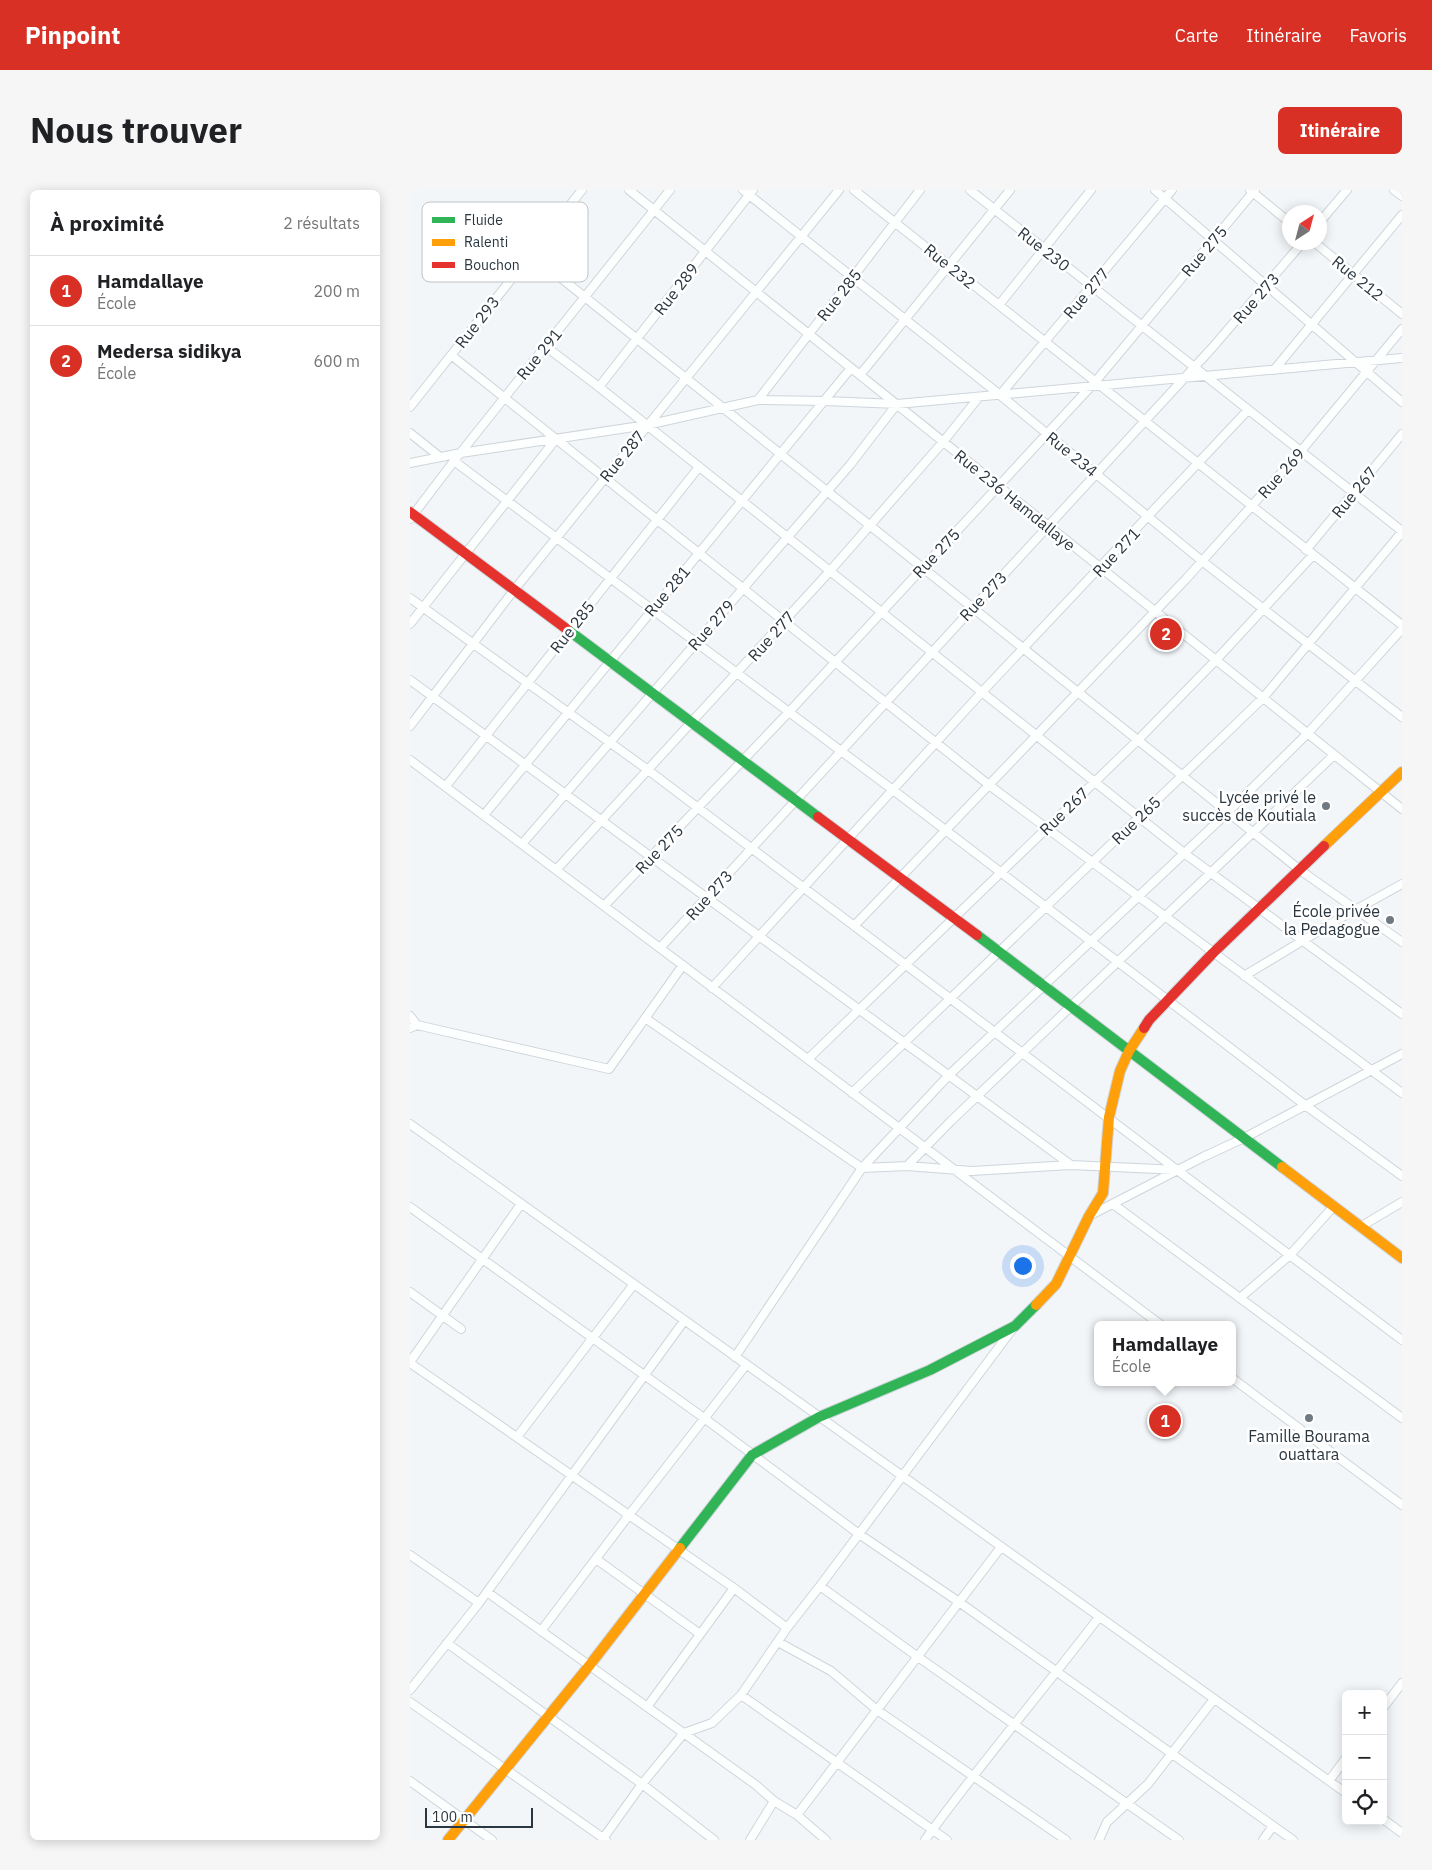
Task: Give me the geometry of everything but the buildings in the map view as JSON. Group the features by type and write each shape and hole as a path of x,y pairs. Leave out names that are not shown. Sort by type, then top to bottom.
{"street":[{"name":"Rue 293","path":"572,202 582,190"},
{"name":"Rue 236 Hamdallaye","path":"629,190 1402,809"},
{"name":"Rue 291","path":"411,515 670,190"},
{"name":"Rue 287","path":"410,726 514,590 839,190"},
{"name":"Rue 232","path":"854,190 1046,342 1095,385 1144,421 1402,627"},
{"name":"Rue 285","path":"758,400 920,190"},
{"name":"Rue 230","path":"970,190 1402,531"},
{"path":"860,375 1010,190"},
{"path":"999,305 1091,190"},
{"path":"1156,190 1402,402"},
{"name":"Rue 277","path":"1000,395 1172,190"},
{"path":"1327,214 1347,190"},
{"path":"1394,190 1402,196"},
{"path":"1252,191 1282,215"},
{"name":"Rue 275","path":"604,906 789,712 1046,434 1095,385 1252,191"},
{"name":"Rue 234","path":"748,192 1148,517 1402,717"},
{"name":"Rue 289","path":"599,387 705,251 748,192"},
{"path":"1274,370 1402,215"},
{"name":"Rue 273","path":"660,948 1184,379 1296,250"},
{"name":"Rue 212","path":"1324,250 1402,314"},
{"name":"Rue 293","path":"410,407 509,282"},
{"path":"566,282 1300,870 1402,942"},
{"name":"Rue 269","path":"854,926 1155,612 1301,451 1402,329"},
{"path":"545,346 647,425 1184,853 1402,1014"},
{"path":"451,355 989,785 1402,1093"},
{"path":"410,463 461,452 647,425 758,400 898,404 1402,358"},
{"name":"Rue 281","path":"484,815 852,368"},
{"name":"Rue 277","path":"556,870 830,571 980,397"},
{"name":"Rue 279","path":"522,844 828,491 898,404"},
{"name":"Rue 271","path":"712,988 982,692 1248,410"},
{"path":"410,433 440,457"},
{"name":"Rue 267","path":"1306,550 1402,434"},
{"path":"410,624 556,439"},
{"path":"454,461 697,642 1305,1105 1402,1176"},
{"name":"Rue 285","path":"446,786 699,467"},
{"path":"411,515 466,553 954,918 1402,1258"},
{"name":"Rue 265","path":"852,1093 1263,698 1402,531"},
{"name":"Rue 267","path":"808,1060 1138,740 1313,556"},
{"path":"410,598 648,770 1402,1340"},
{"path":"735,1357 862,1168 949,1075 1228,812 1308,733 1402,627"},
{"path":"410,680 1071,1165"},
{"path":"907,1166 1023,1052 1334,755"},
{"path":"410,760 1156,1321"},
{"path":"410,1702 604,1840 642,1784 684,1733 712,1723 740,1694 786,1628 820,1586 1015,1326 1056,1284 1089,1216 1103,1193 1109,1117 1120,1071 1129,1051 1149,1020 1213,953 1402,772"},
{"path":"1244,976 1402,884"},
{"path":"410,1016 414,1027 609,1069 683,965"},
{"path":"645,1018 862,1168 907,1166 972,1171 1071,1165 1106,1165 1179,1170"},
{"path":"1089,1216 1244,1138 1402,1054"},
{"path":"410,1124 1342,1790"},
{"path":"1360,1227 1402,1202"},
{"path":"521,1204 410,1362 734,1588 786,1628"},
{"path":"1112,1204 1402,1418"},
{"path":"1240,1298 1290,1255 1334,1206"},
{"path":"410,1207 704,1418 859,1534 960,1602 1292,1840"},
{"path":"517,1437 634,1284"},
{"path":"410,1292 461,1329"},
{"path":"410,1690 479,1603 684,1321"},
{"path":"448,1840 589,1666 752,1455 819,1417 930,1370 1015,1326"},
{"path":"541,1631 746,1365"},
{"path":"1236,1381 1402,1506"},
{"path":"797,1815 1001,1547"},
{"path":"410,1555 479,1603"},
{"path":"596,1559 700,1634"},
{"path":"820,1586 1179,1840"},
{"path":"647,1707 734,1588"},
{"path":"487,1592 756,1785 774,1801 797,1815 826,1840"},
{"path":"925,1840 972,1777 1058,1672 1098,1617"},
{"path":"778,1642 831,1671 877,1710 1066,1840"},
{"path":"447,1643 642,1784 714,1840"},
{"path":"1387,1703 1402,1683"},
{"path":"740,1694 947,1840"},
{"path":"1099,1840 1107,1822 1148,1784 1214,1699"},
{"path":"1329,1781 1342,1763"},
{"path":"410,1781 492,1840"},
{"path":"750,1840 774,1801"},
{"path":"1387,1822 1402,1833"},
{"path":"1262,1840 1274,1826"}],"traffic: fast":[{"path":"568,630 818,817"},
{"path":"977,935 1282,1167"},
{"path":"680,1548 752,1455 819,1417 930,1370 1015,1326 1036,1305"}],"traffic: slow":[{"path":"1324,846 1402,772"},
{"path":"1036,1305 1056,1284 1089,1216 1103,1193 1109,1117 1120,1071 1129,1051 1144,1028"},
{"path":"1282,1167 1402,1258"},
{"path":"448,1840 589,1666 680,1548"}],"traffic: jam":[{"path":"410,512 568,630"},
{"path":"818,817 977,935"},
{"path":"1144,1028 1149,1020 1213,953 1324,846"}],"place":[{"name":"Medersa sidikya","path":"1166,634"},
{"name":"Lycée privé le succès de Koutiala","path":"1326,806"},
{"name":"École privée la Pedagogue","path":"1390,920"},
{"name":"Famille Bourama ouattara","path":"1309,1418"},
{"name":"Hamdallaye","path":"1165,1421"}]}
